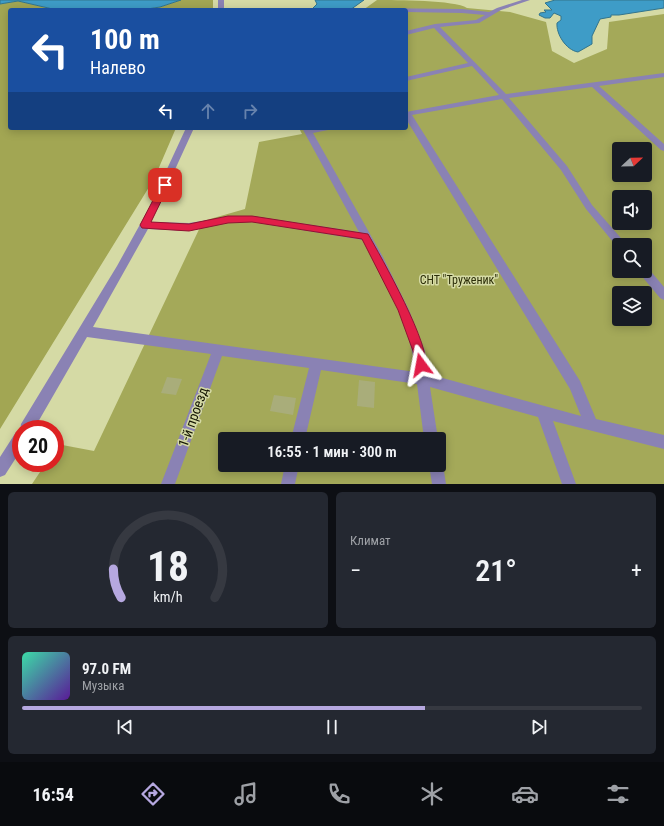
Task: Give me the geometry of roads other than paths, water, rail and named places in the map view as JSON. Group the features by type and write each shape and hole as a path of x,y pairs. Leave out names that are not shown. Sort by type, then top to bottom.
{"street":[{"path":"408,33 435,26 477,22 489,14 506,6 527,0"},
{"path":"408,10 462,11 489,14"},
{"path":"435,26 488,79 564,168 589,207 616,238"},
{"path":"408,78 473,64"},
{"path":"408,114 458,103 664,75"},
{"path":"655,76 664,82"},
{"path":"594,85 664,148"},
{"path":"408,117 574,385 585,406 591,425"},
{"path":"31,420 85,331 145,225 189,130"},
{"path":"307,130 403,310 418,351 424,379 430,432"},
{"path":"145,225 189,227 228,220 252,219 365,237"},
{"path":"650,278 664,295"},
{"path":"85,331 424,379 591,425 664,442"},
{"name":"1-й проезд","path":"168,484 218,351"},
{"path":"300,432 316,364"},
{"path":"543,411 569,484"},
{"path":"0,470 12,451"},
{"path":"288,484 291,472"},
{"path":"437,472 439,484"}],"water":[{"path":"0,0 181,0 154,8 48,8 18,1 0,4"},
{"path":"315,0 364,0 353,8 313,8 317,4"},
{"path":"555,0 664,0 664,8 611,15 611,17 600,19 592,36 592,44 578,52 566,45 558,32 557,23 561,20 561,16 554,13 550,18 545,18 539,15 540,13 546,12 544,10 552,10 545,3"}],"park label":[{"name":"СНТ \"Труженик\"","path":"459,280"}]}
